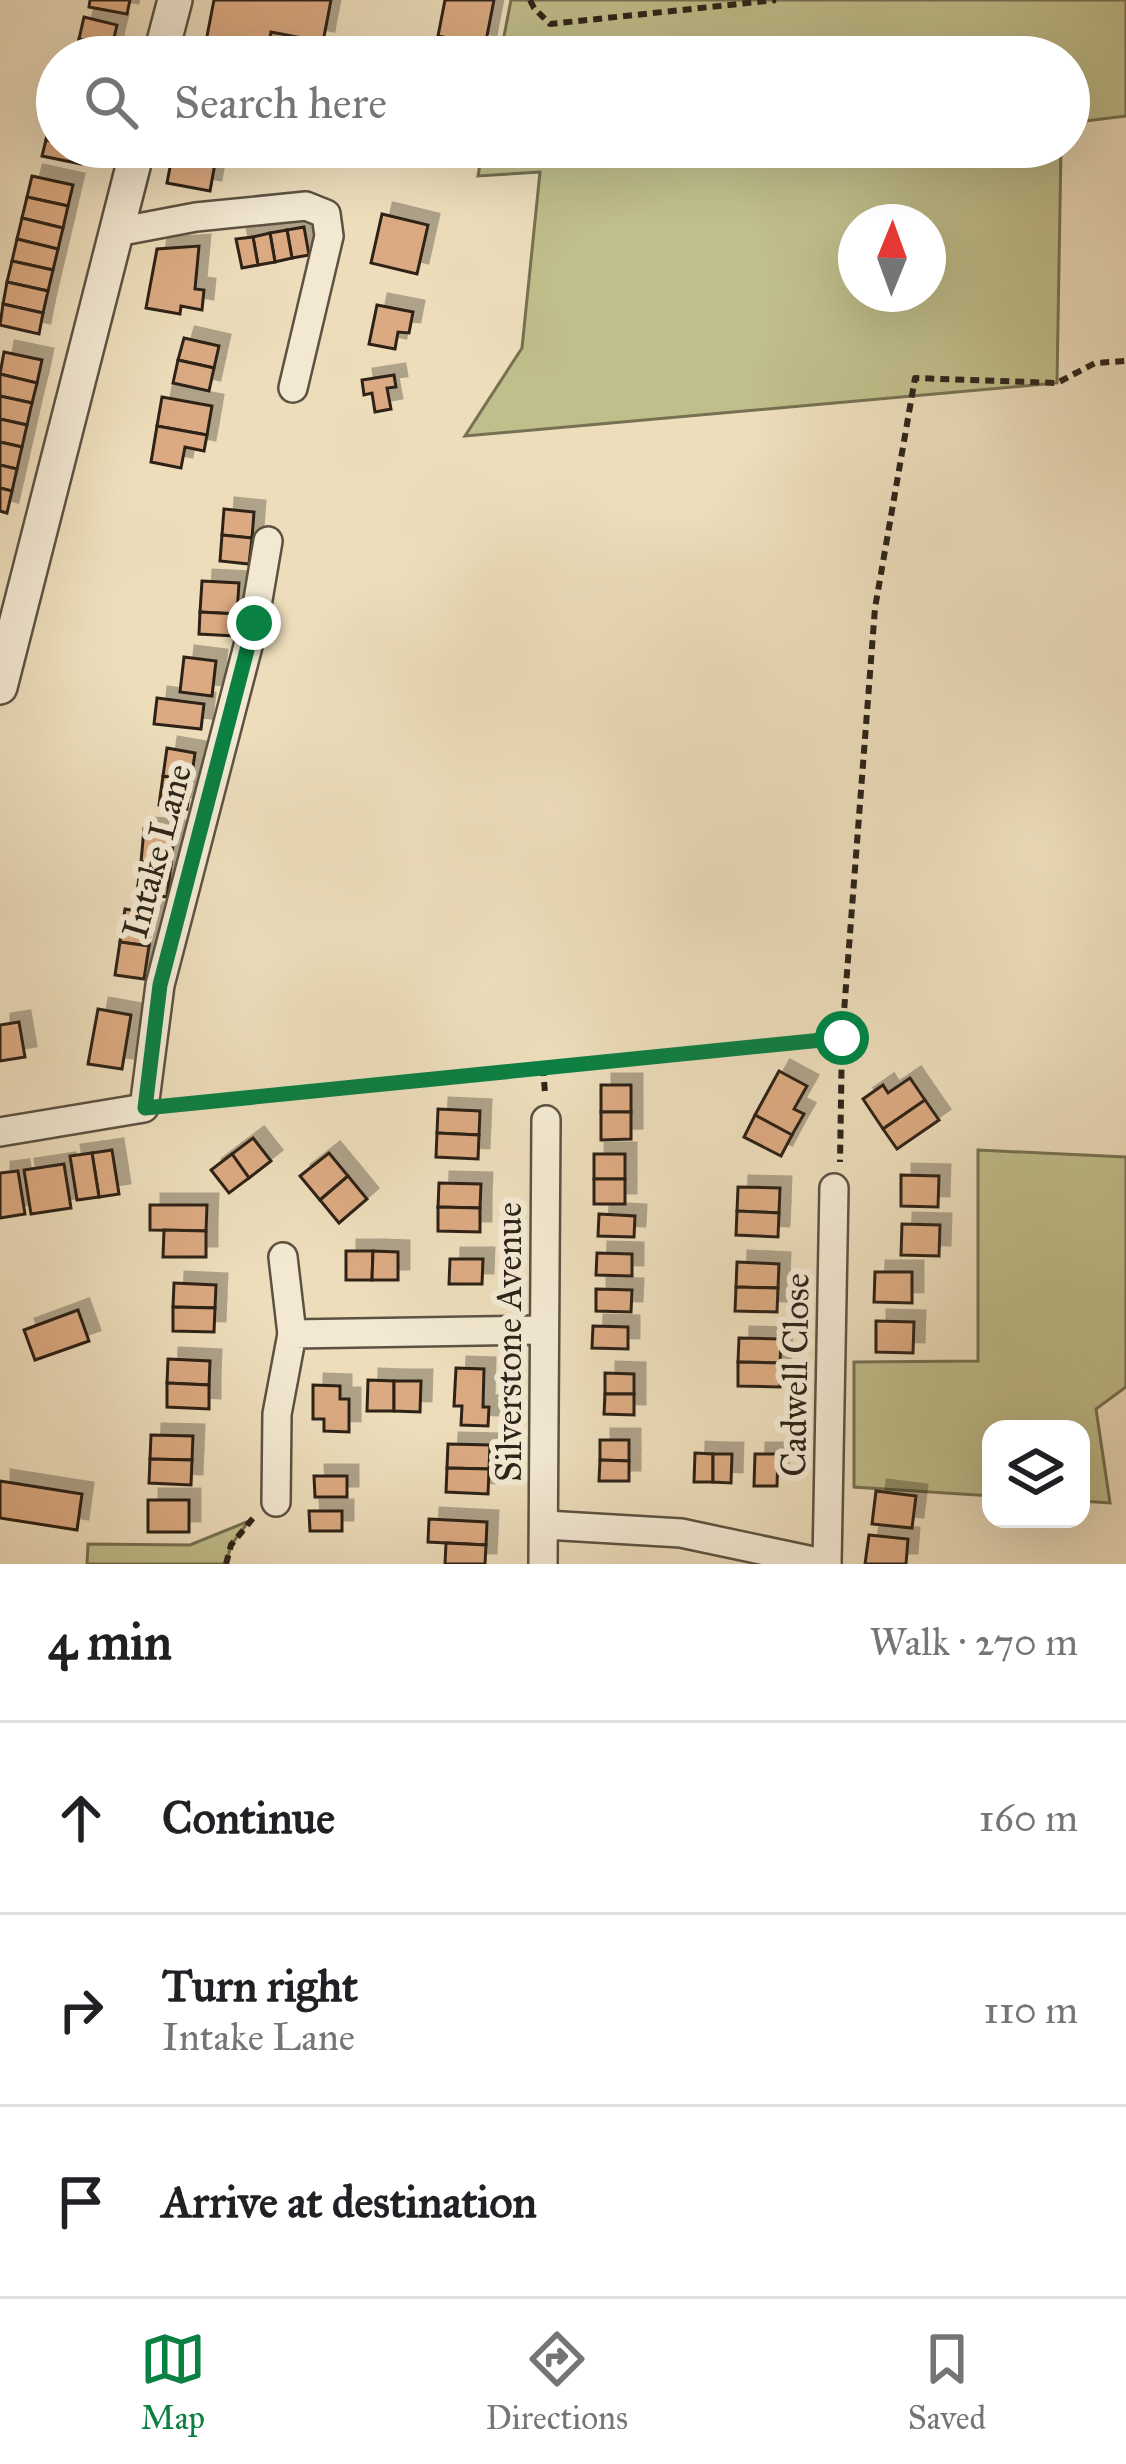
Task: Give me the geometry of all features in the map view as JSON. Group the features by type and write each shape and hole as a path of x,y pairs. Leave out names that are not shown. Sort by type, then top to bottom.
{"street":[{"path":"166,36 175,0"},
{"path":"0,687 133,168"},
{"path":"117,232 196,217 306,206 326,214 329,236 293,388"},
{"name":"Intake Lane","path":"145,1108 160,985 254,623 268,541"},
{"path":"0,1132 145,1108"},
{"name":"Silverstone Avenue","path":"543,1564 546,1120"},
{"name":"Cadwell Close","path":"827,1564 834,1188"},
{"path":"276,1502 277,1414 292,1334 283,1257"},
{"path":"292,1334 543,1330"},
{"path":"545,1525 681,1533 827,1564"}],"path":[{"path":"530,0 550,24 776,0"},
{"path":"834,1188 841,1166 842,1038 875,608 915,378 1057,383 1094,363 1126,361"},
{"path":"145,1108 842,1038"},
{"path":"226,1564 231,1545 249,1521 276,1502"}],"shaded area":[{"path":"511,0 1126,0 1126,116 1090,120 1090,36 504,36"},
{"path":"479,168 1061,168 1057,383 465,436 522,348 540,172 478,176"},
{"path":"978,1150 1126,1157 1126,1387 1096,1409 1110,1503 1090,1502 1090,1420 982,1420 982,1495 854,1487 854,1362 978,1361"},
{"path":"249,1521 231,1545 226,1564 87,1564 88,1544 190,1545"}],"building":[{"path":"90,0 130,0 127,14 89,7"},
{"path":"214,0 331,0 324,36 271,32 270,36 207,36"},
{"path":"445,0 494,0 487,36 438,36"},
{"path":"84,17 117,25 114,36 80,36"},
{"path":"170,168 214,168 210,191 167,183"},
{"path":"32,176 73,185 68,206 27,197"},
{"path":"27,197 68,206 63,228 22,218"},
{"path":"382,214 428,225 417,274 371,263"},
{"path":"22,218 63,228 58,249 17,239"},
{"path":"304,227 309,255 292,258 287,230"},
{"path":"287,230 292,258 275,262 270,233"},
{"path":"270,233 275,262 258,265 253,237"},
{"path":"253,237 258,265 242,268 236,239"},
{"path":"17,239 58,249 53,270 12,261"},
{"path":"199,246 195,289 204,290 202,310 181,306 180,314 146,308 157,249"},
{"path":"12,261 53,270 48,291 7,282"},
{"path":"7,282 48,291 43,313 3,304"},
{"path":"3,304 43,313 39,334 0,325"},
{"path":"377,305 413,312 409,333 398,332 395,349 369,344"},
{"path":"184,338 219,346 214,368 178,360"},
{"path":"4,352 42,360 37,383 0,374"},
{"path":"178,360 214,368 209,391 173,383"},
{"path":"0,374 37,383 32,403 0,396"},
{"path":"394,375 396,387 387,388 391,409 375,412 372,393 364,395 362,380"},
{"path":"0,396 32,403 27,425 0,419"},
{"path":"162,397 212,406 207,435 157,426"},
{"path":"0,419 27,425 22,447 0,442"},
{"path":"157,426 207,435 204,451 185,447 181,468 151,462"},
{"path":"0,442 22,447 17,469 0,465"},
{"path":"0,465 17,469 12,491 0,488"},
{"path":"0,488 12,491 7,513 0,511"},
{"path":"224,509 254,512 252,538 222,535"},
{"path":"222,535 252,538 249,564 220,561"},
{"path":"202,581 239,583 237,614 200,612"},
{"path":"200,612 237,614 235,636 199,634"},
{"path":"184,657 216,661 212,696 180,692"},
{"path":"157,698 204,704 201,729 154,724"},
{"path":"167,748 195,753 191,781 163,776"},
{"path":"163,776 191,781 187,809 159,805"},
{"path":"144,829 174,832 171,864 141,862"},
{"path":"141,862 171,865 167,897 137,893"},
{"path":"125,909 154,914 149,946 120,942"},
{"path":"120,942 149,946 144,979 115,975"},
{"path":"98,1009 131,1015 122,1069 88,1064"},
{"path":"19,1022 25,1057 0,1061 0,1025"},
{"path":"779,1071 807,1086 794,1109 804,1114 792,1135 755,1115"},
{"path":"910,1078 925,1100 883,1129 863,1099 883,1085 888,1093"},
{"path":"601,1085 631,1085 631,1112 601,1112"},
{"path":"925,1100 939,1120 897,1149 883,1129"},
{"path":"438,1109 480,1111 479,1135 437,1133"},
{"path":"601,1112 631,1112 631,1139 601,1140"},
{"path":"755,1115 792,1135 781,1156 744,1137"},
{"path":"437,1133 479,1135 478,1159 436,1157"},
{"path":"253,1138 271,1161 249,1178 232,1154"},
{"path":"112,1150 119,1194 99,1197 92,1153"},
{"path":"92,1153 99,1197 77,1200 70,1156"},
{"path":"329,1153 348,1176 320,1200 300,1176"},
{"path":"232,1154 249,1178 229,1193 211,1170"},
{"path":"594,1154 625,1154 625,1179 594,1179"},
{"path":"64,1164 71,1208 31,1214 24,1170"},
{"path":"18,1171 25,1214 0,1218 0,1173"},
{"path":"901,1175 939,1176 938,1207 901,1206"},
{"path":"348,1176 367,1199 339,1223 320,1200"},
{"path":"594,1179 625,1179 625,1204 594,1204"},
{"path":"439,1183 481,1184 480,1208 438,1207"},
{"path":"738,1187 780,1188 779,1213 737,1211"},
{"path":"150,1205 207,1205 206,1231 150,1230"},
{"path":"438,1207 480,1208 480,1232 438,1231"},
{"path":"737,1211 779,1213 778,1237 736,1235"},
{"path":"599,1214 635,1216 634,1237 598,1236"},
{"path":"902,1224 940,1225 939,1256 901,1255"},
{"path":"164,1230 206,1231 206,1257 163,1257"},
{"path":"346,1251 373,1251 372,1280 346,1280"},
{"path":"373,1251 398,1252 398,1280 372,1280"},
{"path":"597,1253 632,1254 632,1276 596,1275"},
{"path":"450,1259 483,1259 482,1284 449,1284"},
{"path":"737,1262 779,1264 778,1288 736,1287"},
{"path":"875,1272 912,1272 912,1303 874,1302"},
{"path":"174,1283 216,1285 215,1308 173,1307"},
{"path":"736,1287 778,1288 777,1312 735,1311"},
{"path":"596,1289 632,1290 631,1312 596,1311"},
{"path":"173,1307 215,1308 214,1332 173,1331"},
{"path":"78,1310 89,1341 35,1360 24,1330"},
{"path":"876,1321 914,1322 913,1353 876,1352"},
{"path":"593,1326 628,1327 628,1349 592,1348"},
{"path":"739,1338 781,1339 780,1363 738,1362"},
{"path":"168,1359 210,1361 209,1385 167,1383"},
{"path":"738,1362 780,1363 780,1387 738,1386"},
{"path":"456,1368 484,1369 483,1407 489,1407 488,1426 461,1425 462,1406 454,1406"},
{"path":"605,1373 634,1374 634,1394 605,1394"},
{"path":"368,1380 394,1381 394,1411 367,1411"},
{"path":"394,1381 421,1381 420,1412 394,1411"},
{"path":"167,1383 209,1385 209,1409 167,1407"},
{"path":"313,1385 340,1386 340,1399 349,1399 349,1432 324,1431 324,1419 313,1419"},
{"path":"605,1394 634,1394 634,1415 604,1414"},
{"path":"151,1435 193,1436 192,1460 150,1459"},
{"path":"600,1440 629,1440 629,1461 600,1460"},
{"path":"448,1444 490,1445 489,1469 447,1468"},
{"path":"695,1453 713,1454 713,1482 694,1482"},
{"path":"713,1454 732,1454 731,1483 713,1482"},
{"path":"755,1454 778,1454 777,1486 754,1486"},
{"path":"150,1459 192,1460 191,1485 149,1483"},
{"path":"600,1460 629,1461 629,1481 599,1481"},
{"path":"447,1468 489,1469 488,1494 446,1492"},
{"path":"314,1476 347,1476 347,1497 315,1497"},
{"path":"0,1481 82,1494 77,1530 0,1518"},
{"path":"876,1491 916,1496 912,1528 872,1524"},
{"path":"148,1500 189,1500 189,1532 148,1532"},
{"path":"309,1511 342,1511 342,1531 310,1531"},
{"path":"429,1519 487,1522 486,1545 428,1542"},
{"path":"869,1535 908,1539 906,1564 865,1564"},
{"path":"446,1543 486,1545 485,1564 445,1564"}],"route":[{"path":"254,623 160,985 145,1108 842,1038"}]}
